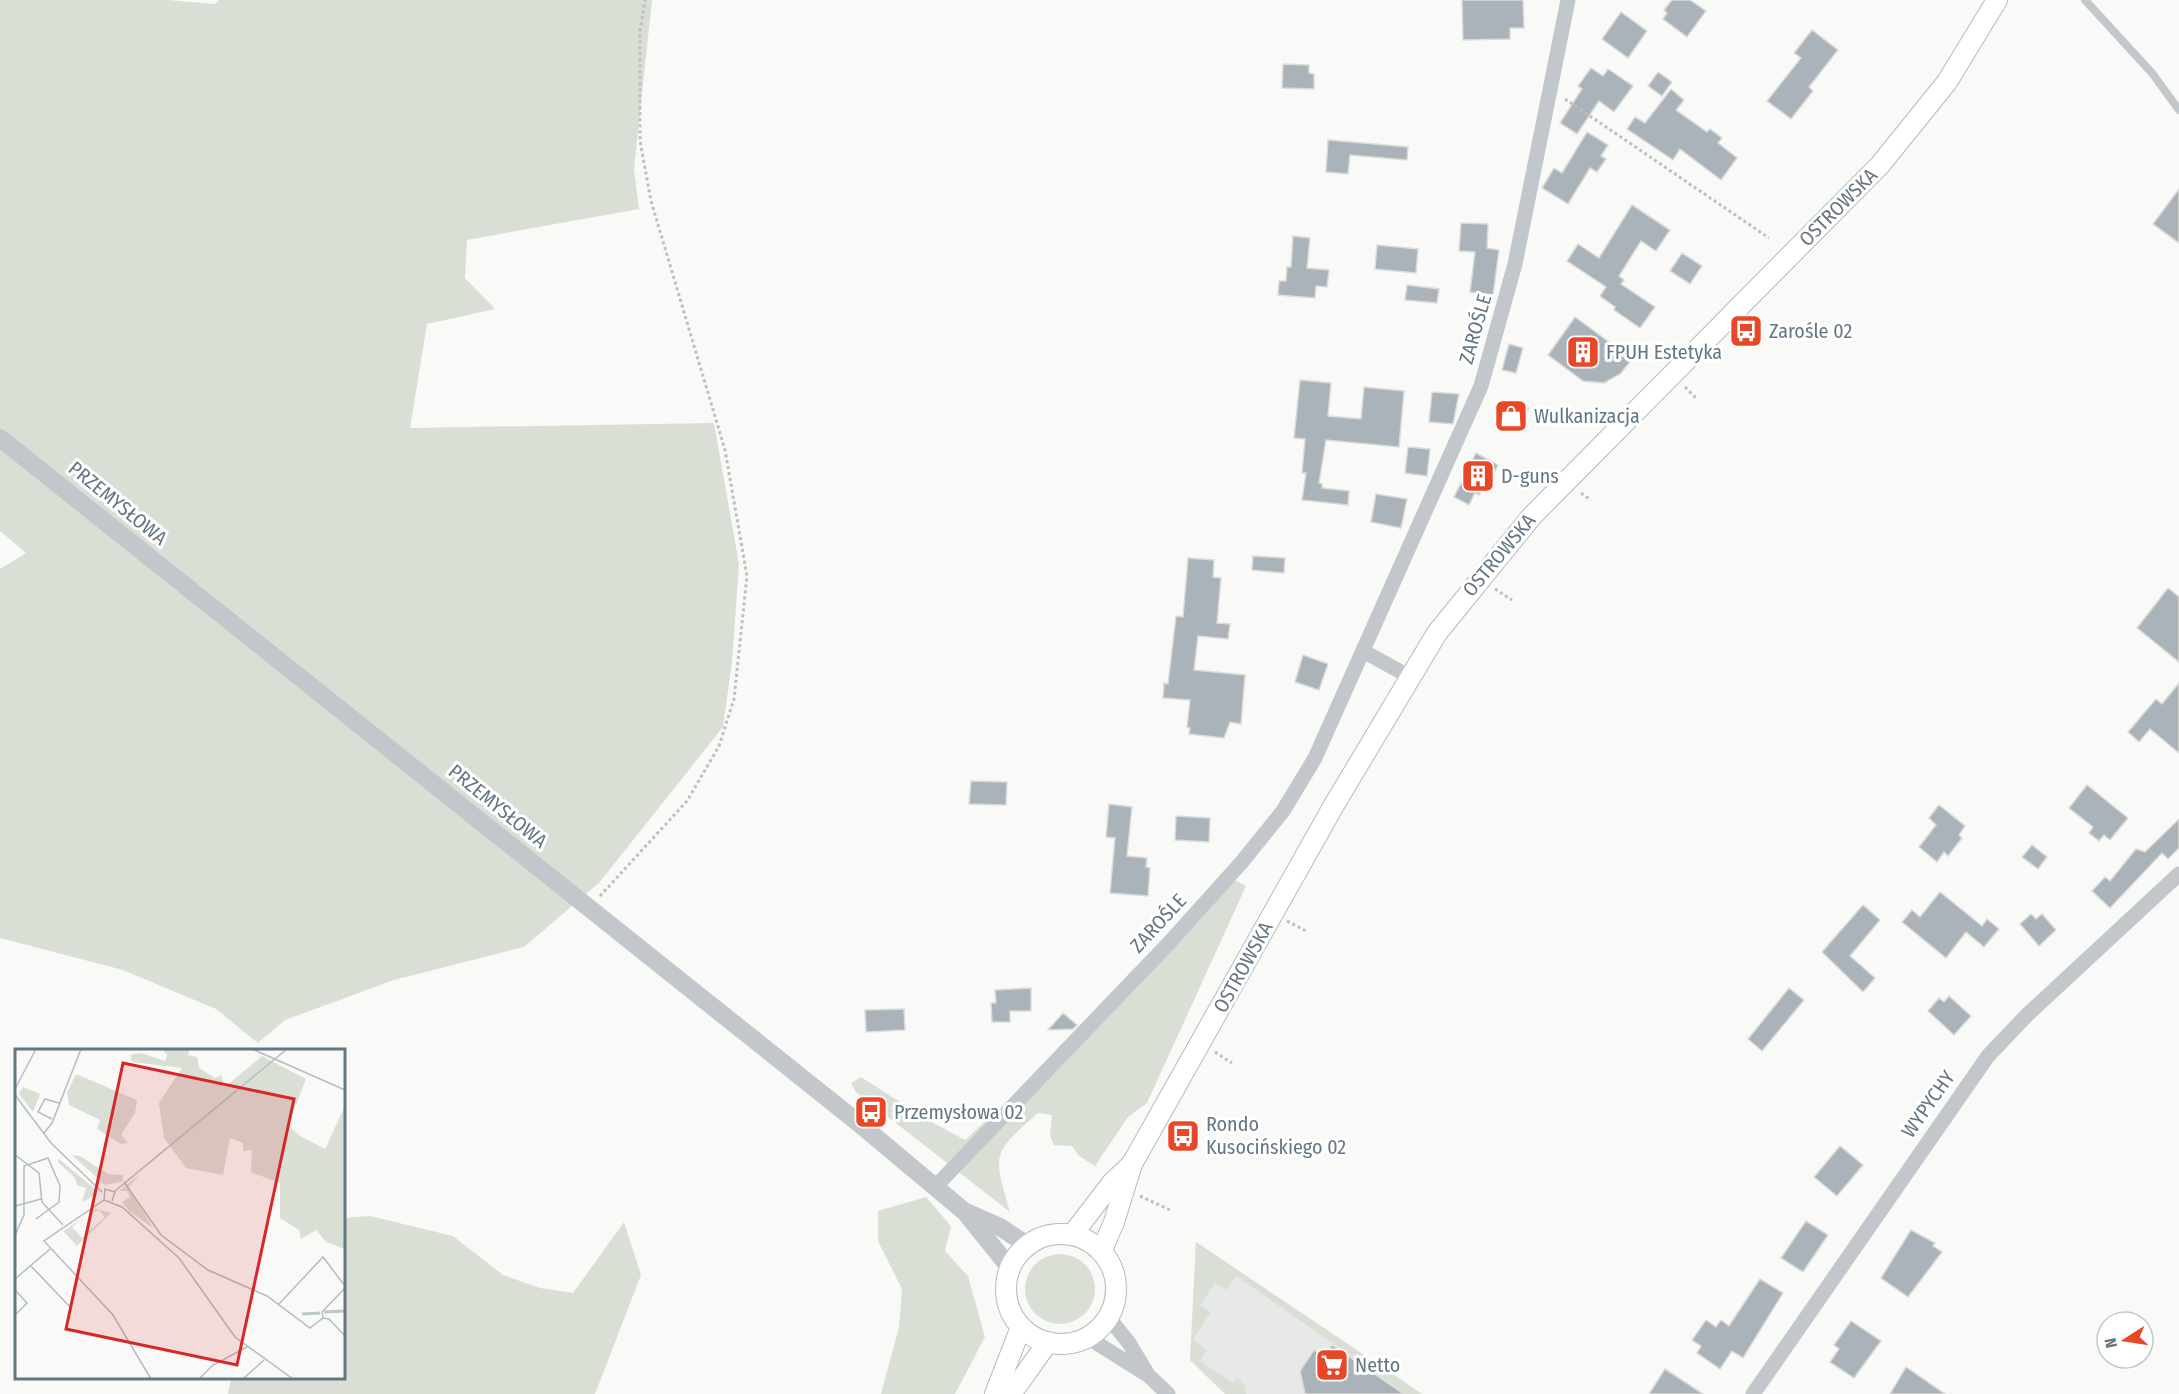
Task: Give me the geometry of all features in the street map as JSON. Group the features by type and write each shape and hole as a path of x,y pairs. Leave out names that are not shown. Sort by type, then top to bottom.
{"main road":[{"name":"OSTROWSKA","path":"1072,1235 1118,1186 1132,1164 1317,834 1437,633 1532,516 1881,165 1947,82 1997,0"},
{"name":"OSTROWSKA","path":"1101,1252 1118,1186"},
{"path":"1048,1235 1072,1235 1088,1241 1101,1252 1111,1266 1115,1283 1114,1301 1108,1317 1087,1337 1075,1342 1048,1342 1034,1337 1021,1327 1010,1310 1006,1289 1010,1268 1027,1245 1048,1235"},
{"path":"995,1394 1021,1327"},
{"path":"1011,1394 1048,1342"}],"street":[{"name":"ZAROŚLE","path":"935,1187 1170,942 1283,811 1315,758 1481,386 1515,264 1568,0"},
{"name":"PRZEMYSŁOWA","path":"0,438 590,908 935,1187 965,1212 1010,1268"},
{"path":"1363,651 1410,677"},
{"name":"WYPYCHY","path":"1753,1394 1988,1056 2026,1016 2179,874"},
{"name":"PRZEMYSŁOWA","path":"965,1212 1000,1227 1027,1245"},
{"path":"1108,1317 1129,1343 1149,1376"},
{"path":"1087,1337 1149,1376 1168,1394"}],"lane":[{"path":"2085,0 2152,73 2179,110"}],"path":[{"path":"590,908 687,801 719,746 734,699 747,576 725,450 651,201 640,141 640,32 645,0"},
{"path":"1550,89 1768,238"},
{"path":"1118,1186 1172,1211"}],"shaded area":[{"path":"0,0 168,0 215,4 219,0 652,0 634,169 639,209 467,240 465,278 495,309 427,324 410,428 714,423 739,564 732,662 723,727 599,883 524,947 394,980 285,1020 258,1043 216,1009 123,970 0,938 0,569 26,553 0,531"},
{"path":"1231,878 1246,886 1147,1103 1128,1117 1095,1166 1079,1156 1072,1146 1054,1145 1050,1136 1052,1115 1038,1113 1011,1137 1000,1156 999,1166 1010,1212 856,1092 851,1083 861,1077 928,1120 965,1140 992,1115 1027,1093"},
{"path":"926,1197 951,1226 945,1251 968,1276 985,1337 955,1394 881,1394 899,1327 902,1289 878,1241 878,1211"},
{"path":"370,1216 453,1236 503,1275 540,1288 573,1293 624,1222 641,1275 595,1394 228,1394 231,1379 345,1379 345,1218"},
{"path":"1196,1242 1422,1394 1225,1394 1190,1360"},
{"path":"1196,1242 1422,1394 1406,1394 1236,1276 1227,1290 1215,1283 1200,1305 1211,1312 1193,1339 1207,1350 1200,1361 1233,1383 1237,1377 1245,1386 1246,1394 1225,1394 1190,1360"},
{"path":"1060,1254 1073,1257 1085,1264 1092,1276 1095,1289 1092,1302 1085,1314 1073,1321 1060,1324 1047,1321 1035,1314 1028,1302 1025,1289 1028,1276 1035,1264 1047,1257"}],"building":[{"path":"1462,0 1523,0 1524,28 1510,28 1510,39 1463,40"},
{"path":"1672,0 1690,0 1706,11 1687,37 1663,19 1667,13 1664,10"},
{"path":"1621,12 1647,31 1628,58 1602,39"},
{"path":"1812,30 1838,50 1809,87 1813,91 1791,119 1767,101 1801,58 1794,53"},
{"path":"1283,64 1309,65 1309,73 1314,74 1314,89 1282,88"},
{"path":"1591,68 1603,76 1608,69 1633,86 1614,112 1599,101 1577,134 1560,123 1582,89 1578,86"},
{"path":"1658,72 1672,82 1662,96 1648,86"},
{"path":"1671,89 1684,100 1676,110 1707,132 1710,129 1722,138 1718,143 1737,158 1721,180 1680,149 1673,160 1627,129 1635,117 1645,123"},
{"path":"1587,132 1608,145 1601,156 1606,159 1597,172 1590,168 1568,204 1542,188 1554,168 1562,173"},
{"path":"1328,140 1408,147 1407,160 1350,155 1348,174 1326,172"},
{"path":"2179,189 2179,243 2153,224"},
{"path":"1632,205 1670,230 1656,251 1641,241 1619,276 1624,280 1621,284 1655,307 1640,328 1614,310 1615,307 1600,296 1606,287 1567,261 1578,244 1599,258"},
{"path":"1461,223 1488,224 1487,248 1499,250 1493,295 1470,292 1475,252 1459,251"},
{"path":"1293,236 1310,238 1307,268 1329,270 1327,287 1316,286 1315,298 1278,295 1279,281 1286,281 1287,267 1291,267"},
{"path":"1377,245 1418,249 1416,273 1375,269"},
{"path":"1682,253 1702,266 1690,284 1670,271"},
{"path":"1407,285 1439,289 1437,303 1405,300"},
{"name":"FPUH Estetyka","path":"1575,317 1613,345 1611,348 1630,362 1620,374 1604,383 1583,381 1548,355"},
{"path":"1509,344 1523,348 1516,373 1502,370"},
{"path":"1300,380 1331,383 1328,416 1361,419 1364,387 1404,391 1399,447 1326,440 1319,483 1322,484 1322,488 1349,491 1348,505 1302,500 1306,473 1302,473 1305,439 1294,438"},
{"path":"1432,392 1459,394 1453,424 1429,422"},
{"name":"Wulkanizacja","path":"1516,400 1529,408 1517,429 1501,420"},
{"path":"1408,447 1430,449 1427,476 1405,473"},
{"name":"D-guns","path":"1476,453 1498,465 1486,489 1483,488 1479,495 1475,493 1469,505 1454,497"},
{"path":"1376,494 1407,499 1401,528 1371,522"},
{"path":"1253,556 1285,558 1284,573 1252,570"},
{"path":"1188,558 1214,560 1213,577 1221,578 1217,623 1230,624 1228,639 1198,636 1194,670 1245,675 1241,724 1230,722 1224,738 1189,734 1190,728 1187,727 1190,700 1163,698 1164,683 1168,684 1176,616 1183,617"},
{"path":"2168,588 2179,597 2179,662 2137,628"},
{"path":"1303,655 1328,664 1319,690 1295,682"},
{"path":"2179,683 2179,753 2150,729 2139,742 2128,732 2156,699 2162,704"},
{"path":"971,781 1007,782 1006,805 969,804"},
{"path":"2087,785 2128,818 2110,840 2104,835 2099,841 2089,833 2093,827 2069,808"},
{"path":"1109,804 1132,807 1127,856 1147,858 1146,867 1150,868 1148,896 1110,893 1115,838 1106,837"},
{"path":"1939,805 1965,826 1959,835 1962,838 1948,856 1944,852 1937,862 1919,847 1936,825 1929,818"},
{"path":"1176,816 1210,818 1209,842 1175,840"},
{"path":"2179,819 2179,848 2168,859 2162,853 2110,908 2092,891 2105,877 2110,881 2136,849 2145,852"},
{"path":"2032,845 2047,857 2038,869 2022,857"},
{"path":"1940,892 1982,926 1987,919 1999,929 1984,947 1966,932 1946,958 1902,922 1912,910 1920,917"},
{"path":"1863,905 1880,920 1850,956 1875,978 1863,992 1822,952"},
{"path":"2031,914 2036,919 2042,914 2056,930 2039,946 2020,924"},
{"path":"1031,988 1031,1011 1010,1011 1010,1022 992,1022 991,1003 996,1003 995,990"},
{"path":"1789,988 1804,1000 1762,1051 1748,1039"},
{"path":"1949,996 1971,1016 1954,1035 1928,1011 1939,998 1944,1002"},
{"path":"904,1009 905,1030 866,1032 865,1010"},
{"path":"1063,1013 1077,1025 1073,1029 1048,1030"},
{"path":"1840,1146 1863,1165 1837,1196 1814,1177"},
{"path":"1806,1221 1828,1235 1803,1272 1781,1258"},
{"path":"1911,1230 1935,1243 1933,1246 1942,1252 1908,1297 1881,1278"},
{"path":"1760,1279 1783,1293 1743,1358 1732,1351 1720,1369 1697,1353 1701,1346 1692,1340 1706,1320 1716,1327 1721,1320 1729,1326"},
{"path":"1851,1321 1881,1341 1854,1378 1830,1362 1839,1349 1834,1345"},
{"name":"Netto","path":"1332,1345 1404,1394 1305,1394 1300,1371 1314,1350 1324,1357"},
{"path":"1906,1367 1945,1394 1890,1394"},
{"path":"1665,1369 1703,1394 1649,1394"}],"place":[{"name":"Zarośle 02","path":"1746,331"},
{"name":"FPUH Estetyka","path":"1583,352"},
{"name":"Wulkanizacja","path":"1511,416"},
{"name":"D-guns","path":"1478,476"},
{"name":"Przemysłowa 02","path":"871,1112"},
{"name":"Rondo Kusocińskiego 02","path":"1183,1136"},
{"name":"Netto","path":"1332,1365"}]}
